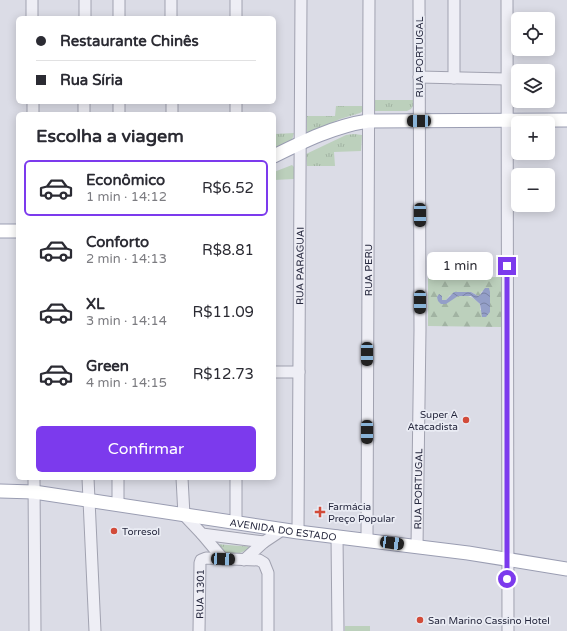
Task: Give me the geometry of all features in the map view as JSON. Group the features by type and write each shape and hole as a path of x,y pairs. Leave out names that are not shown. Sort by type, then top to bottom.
{"main road":[{"path":"276,155 300,143 338,128 368,121 567,120"},
{"path":"0,231 16,231"},
{"name":"AVENIDA DO ESTADO","path":"0,491 34,492 282,530 417,546 507,563 567,569"}],"street":[{"path":"32,0 32,16"},
{"path":"85,0 85,16"},
{"path":"119,0 119,16"},
{"path":"171,0 171,16"},
{"path":"236,0 236,16"},
{"name":"RUA PARAGUAI","path":"298,532 301,0"},
{"name":"RUA PERU","path":"367,540 369,0"},
{"name":"RUA PORTUGAL","path":"417,546 420,330 419,0"},
{"path":"454,0 454,78"},
{"path":"507,0 508,631"},
{"path":"419,78 507,79"},
{"path":"276,372 299,372"},
{"path":"34,480 35,631"},
{"path":"88,480 95,631"},
{"path":"118,480 118,505"},
{"path":"182,480 184,515 223,559"},
{"path":"236,480 236,523"},
{"path":"244,560 264,542 282,530"},
{"path":"202,534 264,542"},
{"path":"338,536 338,631"},
{"name":"RUA 1301","path":"199,631 200,563 201,560 206,558 259,560 264,563 268,573 268,631"}],"green space":[{"path":"374,100 414,100 413,106 407,111 374,111"},
{"path":"336,106 362,106 363,111 340,119 307,135 307,116 335,116"},
{"path":"294,133 292,140 276,147 276,134"},
{"path":"346,135 362,135 361,151 334,152 335,166 307,166 306,154"},
{"path":"292,165 294,167 294,179 276,180 276,171"},
{"path":"501,277 501,327 428,326 428,278","holes":["482,291 490,292 490,312 480,310 480,304 471,297 462,295 458,296 445,304 437,297 442,296 442,300 446,300 450,295 471,292 478,296"]},
{"path":"216,544 253,547 240,553 222,553"},
{"path":"345,626 370,626 370,631 345,631"}],"water":[{"path":"485,288 489,288 490,292 490,312 486,317 482,317 480,304 471,296 458,296 446,304 441,304 437,297 439,294 442,296 442,300 446,300 454,292 471,292 478,296"}],"place":[{"name":"Super A Atacadista","path":"466,420"},
{"name":"Farmácia Preço Popular","path":"320,512"},
{"name":"Torresol","path":"114,531"},
{"name":"San Marino Cassino Hotel","path":"420,620"}],"route":[{"path":"507,266 507,579"}]}
